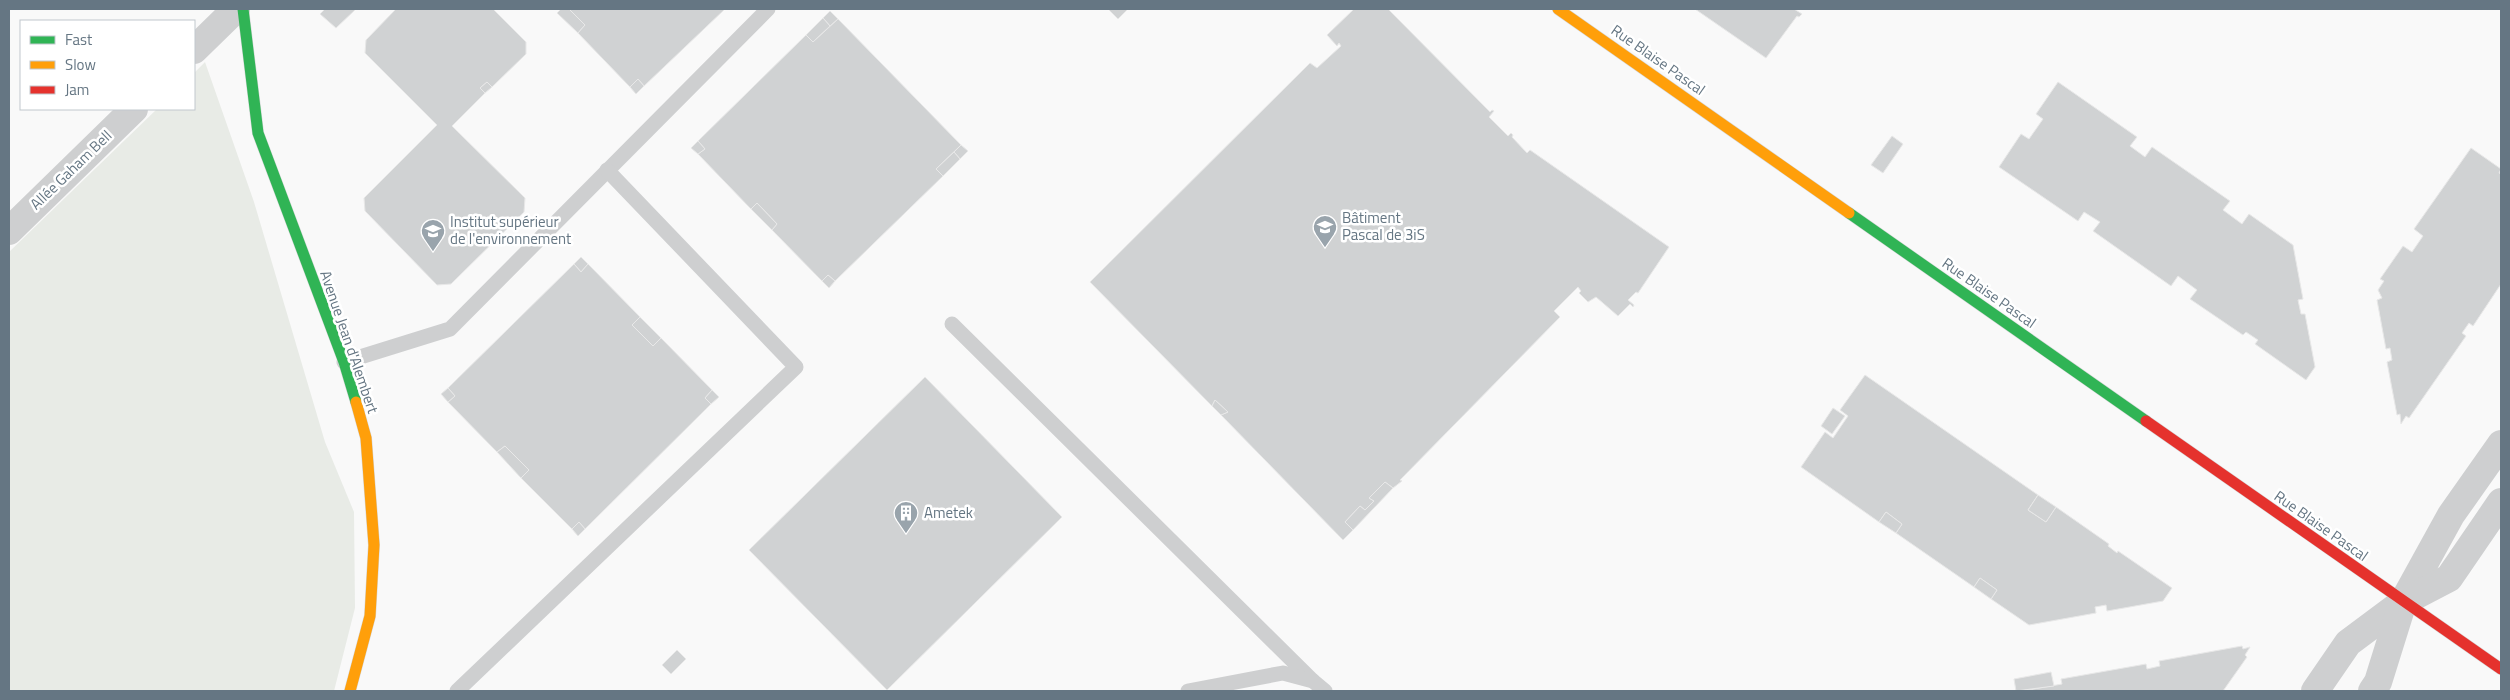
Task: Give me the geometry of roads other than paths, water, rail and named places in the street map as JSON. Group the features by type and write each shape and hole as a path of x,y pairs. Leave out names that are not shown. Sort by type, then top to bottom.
{"street":[{"path":"195,49 236,9"},
{"name":"Avenue Jean d'Alembert","path":"244,9 258,133 344,362 366,438 374,545 370,616 350,691"},
{"name":"Rue Blaise Pascal","path":"1558,9 2501,669"},
{"name":"Allée Gaham Bell","path":"9,231 133,110"},
{"path":"2372,691 2378,682 2403,602 2451,515 2501,444"},
{"path":"2316,691 2348,643 2403,602 2449,578 2501,502"}],"lane":[{"path":"344,362 450,329 768,9"},
{"path":"457,691 796,367 607,170"},
{"path":"952,324 1325,691"},
{"path":"1188,691 1283,674 1313,681"}],"place":[{"name":"Bâtiment Pascal de 3iS","path":"1325,248"},
{"name":"Institut supérieur de l'environnement","path":"433,252"},
{"name":"Ametek","path":"906,534"}]}
